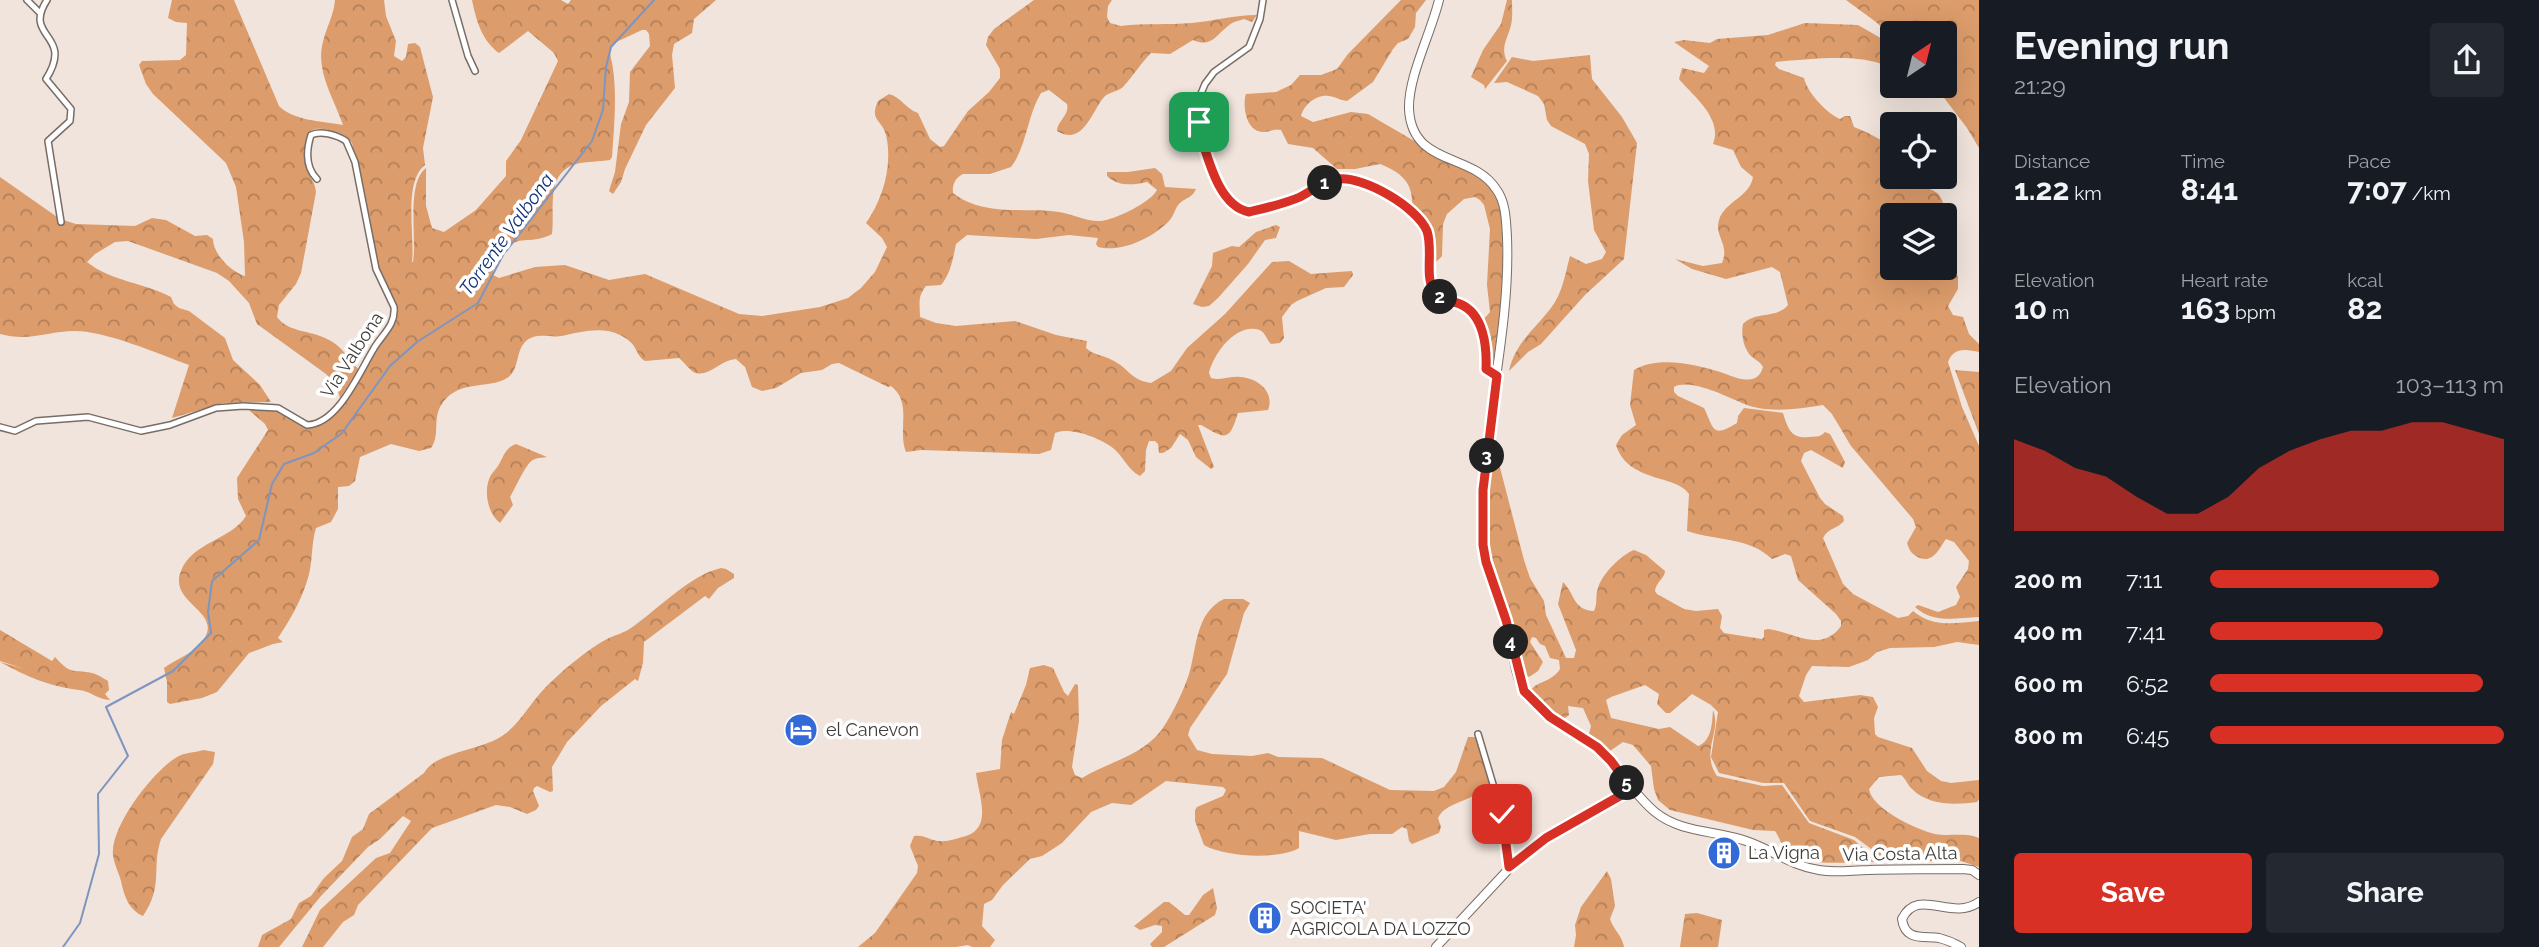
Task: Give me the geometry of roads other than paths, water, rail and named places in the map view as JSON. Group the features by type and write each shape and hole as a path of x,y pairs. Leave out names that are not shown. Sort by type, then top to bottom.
{"main road":[{"name":"Via Costa Alta","path":"1438,0 1410,95 1411,120 1419,140 1429,149 1482,174 1503,201 1507,239 1506,283 1483,490 1483,545 1524,691 1550,717 1597,747 1657,814 1677,825 1736,837 1760,846 1786,862 1822,871 1963,869 1972,870 1979,875"},
{"path":"1436,947 1509,867 1546,838 1632,789"},
{"path":"1961,947 1936,938 1913,936 1906,931 1902,919 1909,907 1915,904 1958,910 1970,908 1979,902"}],"street":[{"path":"27,0 39,12 41,27 54,44 57,57 55,66 46,79 71,109 70,121 48,141 61,222"},
{"path":"39,12 47,0"},
{"path":"452,0 475,71"},
{"path":"1263,0 1260,19 1249,47 1214,72 1201,91 1199,131 1220,188 1238,208 1249,212 1299,197 1328,181 1342,178 1371,187 1396,199 1418,219 1427,232 1430,242 1431,286 1440,297 1466,307 1475,316 1487,349 1486,369 1497,376"},
{"name":"Via Valbona","path":"0,427 15,431 36,421 88,417 141,431 170,425 216,408 243,407 278,408 307,425 321,422 345,397 374,347 394,321 395,314 376,269 355,162 346,141 330,134 316,132 311,135 308,164 317,179"},
{"path":"1478,734 1504,821 1509,867"}],"waterway":[{"name":"Torrente Valbona","path":"63,947 80,923 99,854 98,794 128,756 106,707 173,671 211,633 208,612 212,581 259,540 272,484 284,464 314,453 342,433 390,366 417,342 478,303 503,255 592,141 603,110 606,67 611,47 654,0"}],"place":[{"name":"el Canevon","path":"801,730"},
{"name":"La Vigna","path":"1724,853"},
{"name":"SOCIETA' AGRICOLA DA LOZZO","path":"1265,918"}]}
